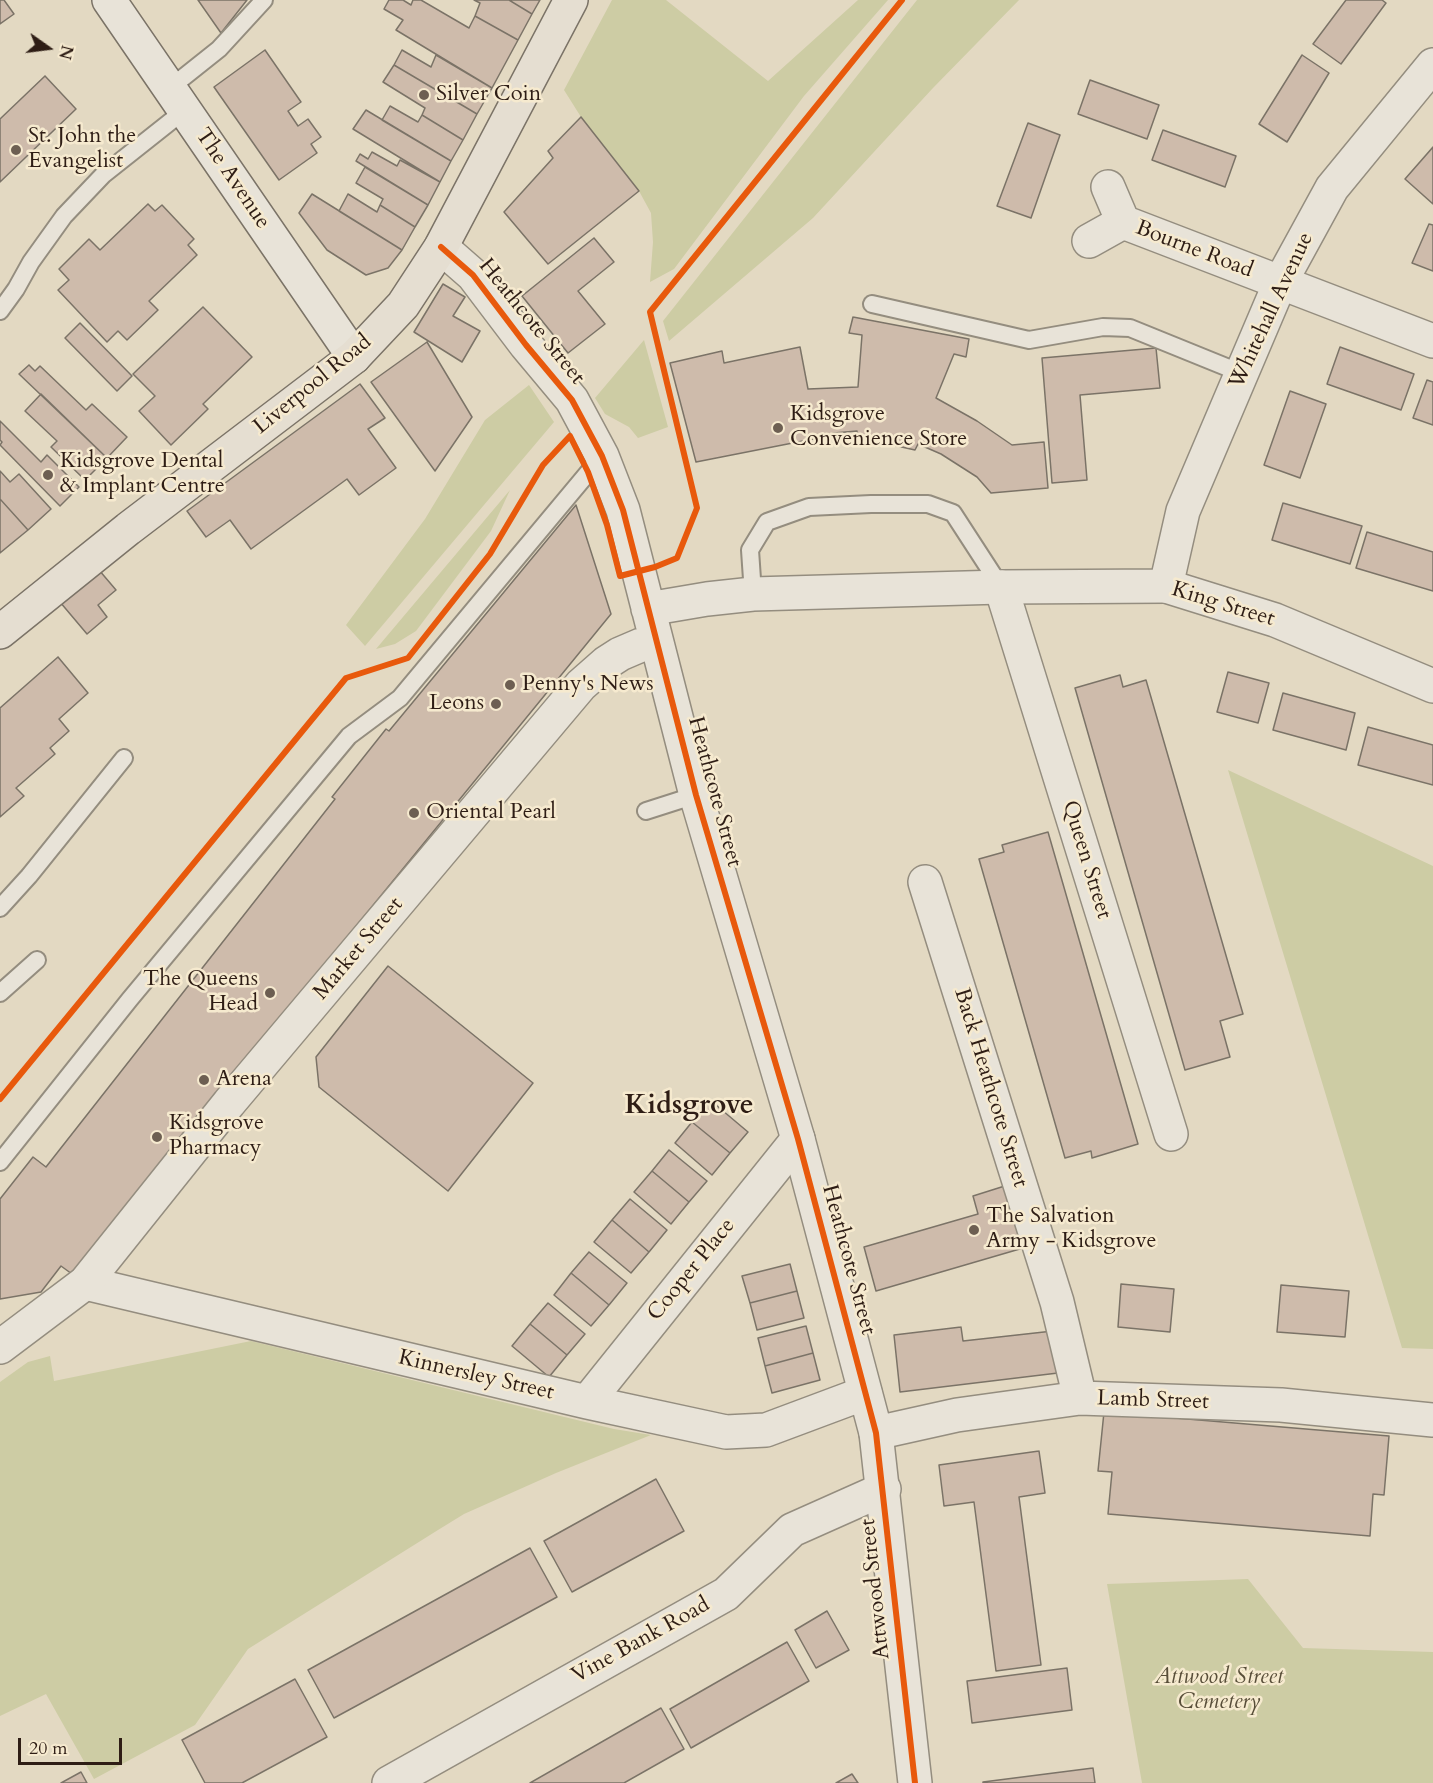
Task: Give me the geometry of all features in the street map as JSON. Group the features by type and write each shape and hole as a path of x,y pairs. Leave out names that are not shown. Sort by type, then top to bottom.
{"main road":[{"name":"Liverpool Road","path":"0,632 128,529 354,357 403,305 441,247 571,0"}],"street":[{"name":"The Avenue","path":"109,0 354,357"},
{"name":"Whitehall Avenue","path":"1166,586 1183,511 1280,283 1332,188 1433,65"},
{"name":"Bourne Road","path":"1108,187 1123,222 1433,341"},
{"name":"Bourne Road","path":"1089,241 1123,222"},
{"name":"Heathcote Street","path":"441,247 473,275 526,345 572,400 594,443 623,510 655,643 696,795 798,1139 865,1393"},
{"name":"King Street","path":"648,609 753,594 1001,587 1166,586 1275,620 1433,686"},
{"name":"Queen Street","path":"1001,587 1171,1134"},
{"name":"Market Street","path":"0,1347 85,1283 229,1103 581,685 606,663 621,654 641,645 655,643"},
{"name":"Back Heathcote Street","path":"926,882 1057,1302 1080,1398"},
{"name":"Cooper Place","path":"587,1402 798,1139"},
{"name":"Kinnersley Street","path":"85,1283 587,1402 726,1432 766,1430 865,1393"},
{"name":"Attwood Street","path":"865,1393 876,1433 884,1489 915,1783"},
{"name":"Lamb Street","path":"876,1433 957,1415 1080,1398 1281,1406 1433,1420"},
{"name":"Vine Bank Road","path":"389,1783 726,1594 792,1530 884,1489"}],"lane":[{"path":"0,311 16,289 30,262 64,216 178,99 219,49 264,0"},
{"path":"872,304 1029,340 1103,327 1130,328 1241,374"},
{"path":"0,1162 137,990 349,736 400,698 594,443"},
{"path":"753,594 750,550 768,522 809,507 871,504 928,504 954,513 1001,587"},
{"path":"0,908 29,876 124,758"},
{"path":"646,811 696,795"},
{"path":"0,993 37,960"}],"green space":[{"path":"612,0 666,0 768,81 858,0 888,0 804,96 674,269 650,282 653,242 651,213 639,191 581,117 564,90"},
{"path":"917,0 1019,0 933,88 813,218 669,341 663,321"},
{"path":"644,340 668,427 638,438 629,427 605,414 595,398"},
{"path":"529,385 554,422 365,646 346,625 425,519 485,420"},
{"path":"510,490 491,531 416,631 395,644 376,649"},
{"path":"1228,770 1433,866 1433,1349 1402,1348"},
{"path":"251,1341 614,1429 651,1435 556,1473 464,1514 438,1530 248,1649 195,1725 94,1779 46,1694 0,1716 0,1382 28,1362 50,1356 54,1381"},
{"name":"Attwood Street Cemetery","path":"1248,1579 1303,1648 1433,1652 1433,1783 1142,1783 1107,1584"}],"building":[{"path":"0,0 4,0 14,14 0,24"},
{"path":"198,0 247,0 221,33"},
{"path":"389,0 403,0 411,5 413,0 421,0 469,28 475,16 518,40 492,88 396,30 403,20 384,9"},
{"path":"474,0 509,0 532,14 518,40 475,16 480,3"},
{"path":"509,0 540,0 532,14"},
{"path":"1346,0 1382,0 1386,3 1341,64 1313,44"},
{"path":"265,50 301,102 288,111 298,126 308,119 321,137 311,144 317,153 279,180 214,87"},
{"path":"402,50 431,67 436,55 492,88 477,114 394,65"},
{"path":"1302,55 1329,73 1287,142 1259,124"},
{"name":"Silver Coin","path":"394,65 477,114 463,140 422,115 425,108 383,82"},
{"name":"St. John the Evangelist","path":"45,76 76,109 0,182 0,119"},
{"path":"1090,80 1159,105 1147,139 1078,114"},
{"path":"390,106 418,122 422,115 463,140 451,161 382,120"},
{"path":"366,110 451,161 440,182 353,129"},
{"path":"581,117 639,191 548,264 504,212 553,158 548,151"},
{"path":"1028,123 1060,135 1031,218 997,206"},
{"path":"1163,130 1236,156 1225,187 1152,160"},
{"path":"1433,147 1433,204 1405,179"},
{"path":"372,152 397,166 400,160 440,182 428,205 356,161 360,154 368,159"},
{"path":"365,167 428,205 415,227 380,205 383,199 356,183"},
{"path":"312,194 402,250 388,268 366,275 327,250 299,213"},
{"path":"348,194 377,212 380,205 415,227 402,250 339,211"},
{"path":"148,204 155,211 162,205 194,239 188,245 197,255 149,301 158,310 127,340 118,331 107,342 58,290 69,280 59,269 89,239 100,250"},
{"path":"1429,224 1433,225 1433,271 1412,263"},
{"path":"594,238 614,262 578,291 605,324 568,353 522,296"},
{"path":"443,284 465,297 453,316 480,331 462,362 414,332"},
{"path":"203,307 252,357 203,404 208,409 171,445 139,411 155,396 133,374"},
{"path":"853,317 969,339 966,357 954,354 936,398 977,421 1012,445 1044,442 1048,488 991,493 977,477 941,454 918,444 915,450 857,437 857,431 834,433 696,462 670,363 722,351 724,363 800,347 808,389 858,387 862,335 849,333"},
{"path":"80,323 132,376 117,391 65,338"},
{"path":"427,342 472,417 435,471 371,382"},
{"path":"1340,347 1414,374 1401,410 1327,384"},
{"path":"1156,348 1160,388 1080,395 1087,480 1052,483 1042,358"},
{"path":"29,365 35,371 40,366 86,410 92,404 127,437 107,458 19,374"},
{"path":"1427,380 1433,382 1433,425 1413,418"},
{"path":"360,384 385,418 368,429 396,468 359,495 347,479 251,549 230,520 206,537 187,511"},
{"path":"1290,391 1326,404 1300,478 1264,465"},
{"path":"41,394 107,458 85,480 51,447 57,441 25,411"},
{"name":"Kidsgrove Dental & Implant Centre","path":"0,421 41,462 47,455 79,487 60,506 0,445 2,442 0,440"},
{"path":"0,471 10,482 19,474 51,509 28,530 0,499"},
{"path":"0,499 28,530 0,553"},
{"path":"1283,503 1362,526 1350,564 1272,540"},
{"path":"576,505 611,614 72,1274 61,1266 41,1292 0,1299 0,1199 33,1157 46,1167 335,799 332,797 386,729 389,731"},
{"path":"1367,532 1433,552 1433,591 1356,568"},
{"path":"99,570 116,590 98,605 107,617 87,634 60,602"},
{"path":"58,657 88,693 59,719 69,731 50,748 55,754 16,788 24,796 0,817 0,708"},
{"path":"1228,672 1269,683 1258,723 1217,712"},
{"path":"1120,675 1123,687 1146,680 1243,1014 1220,1021 1230,1057 1185,1070 1075,688"},
{"path":"1283,693 1355,713 1346,750 1273,730"},
{"path":"1368,727 1433,745 1433,785 1358,765"},
{"path":"1048,832 1138,1144 1092,1158 1091,1151 1065,1158 979,859 1004,852 1002,845"},
{"path":"388,966 533,1083 448,1191 319,1087 316,1057"},
{"path":"710,1100 748,1132 730,1153 692,1122"},
{"path":"692,1122 730,1153 712,1175 675,1143"},
{"path":"669,1150 707,1181 689,1202 652,1171"},
{"path":"652,1171 689,1202 671,1224 634,1192"},
{"name":"The Salvation Army - Kidsgrove","path":"1011,1184 1030,1246 876,1291 864,1247 978,1214 973,1196"},
{"path":"630,1199 667,1230 649,1252 612,1220"},
{"path":"612,1220 649,1252 631,1273 594,1242"},
{"path":"589,1252 627,1283 609,1305 571,1273"},
{"path":"790,1264 797,1291 750,1303 742,1276"},
{"path":"571,1273 609,1305 591,1326 554,1295"},
{"path":"1121,1284 1174,1289 1170,1332 1118,1327"},
{"path":"1281,1285 1349,1291 1345,1337 1277,1332"},
{"path":"797,1291 804,1318 757,1330 750,1303"},
{"path":"548,1303 585,1334 567,1355 530,1324"},
{"path":"530,1324 567,1355 549,1377 512,1346"},
{"path":"806,1326 813,1353 765,1366 758,1338"},
{"path":"961,1327 963,1341 1053,1331 1058,1373 900,1392 894,1335"},
{"path":"813,1353 820,1380 772,1393 765,1366"},
{"path":"1104,1412 1389,1436 1384,1495 1373,1494 1370,1536 1108,1514 1112,1472 1098,1471"},
{"path":"1039,1451 1045,1493 1019,1497 1041,1665 996,1671 974,1502 944,1506 939,1465"},
{"path":"656,1479 684,1531 572,1592 544,1541"},
{"path":"530,1548 557,1597 334,1718 308,1670"},
{"path":"827,1611 849,1650 816,1668 795,1630"},
{"path":"787,1642 809,1681 691,1748 670,1709"},
{"path":"1067,1668 1072,1710 972,1723 967,1681"},
{"path":"295,1679 327,1737 242,1783 205,1783 182,1740"},
{"path":"661,1708 684,1749 624,1783 530,1783"},
{"path":"1093,1768 1095,1783 983,1783 983,1782"},
{"path":"81,1772 87,1783 61,1783"},
{"path":"852,1774 858,1783 836,1783"}],"cycle path":[{"path":"0,1099 346,678 408,658 490,554 543,465 570,436 588,472 607,525 620,576 655,567 677,558 697,508 650,312 902,0"},
{"path":"441,247 473,275 526,345 572,400 602,456 623,510 696,795 798,1139 876,1433 915,1783"}],"place":[{"name":"Silver Coin","path":"424,95"},
{"name":"St. John the Evangelist","path":"16,150"},
{"name":"Kidsgrove Convenience Store","path":"778,428"},
{"name":"Kidsgrove Dental & Implant Centre","path":"48,475"},
{"name":"Penny's News","path":"510,685"},
{"name":"Leons","path":"496,704"},
{"name":"Oriental Pearl","path":"414,813"},
{"name":"The Queens Head","path":"270,993"},
{"name":"Arena","path":"204,1080"},
{"name":"Kidsgrove Pharmacy","path":"157,1137"},
{"name":"The Salvation Army - Kidsgrove","path":"974,1230"}],"district":[{"name":"Kidsgrove","path":"689,1107"}]}
